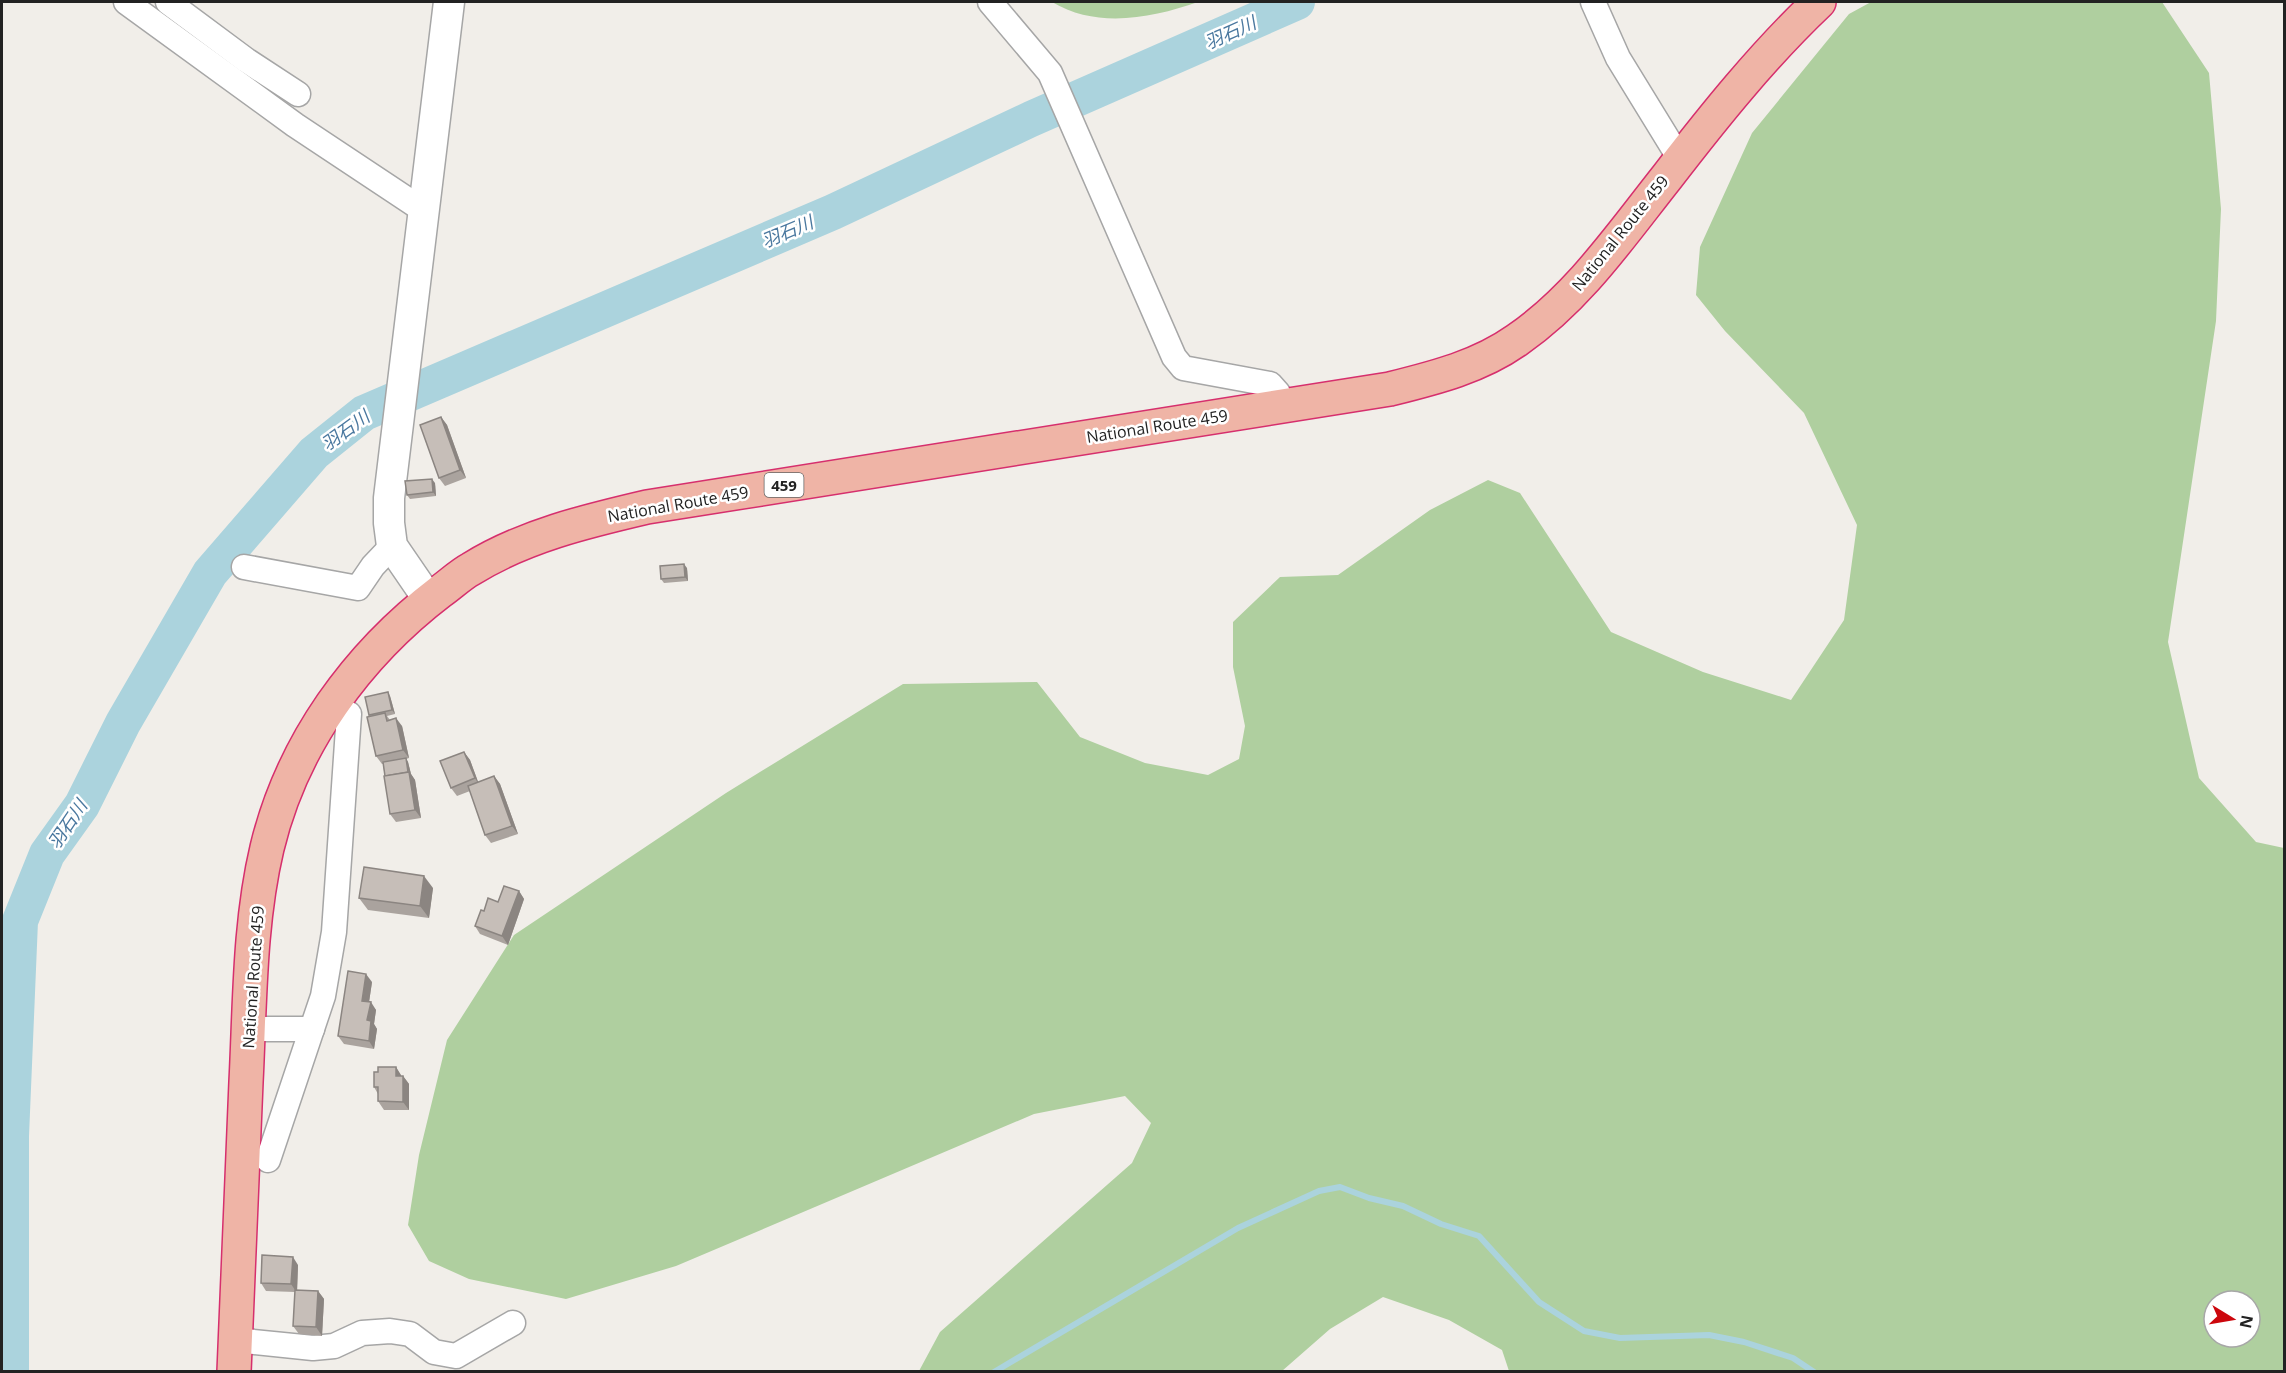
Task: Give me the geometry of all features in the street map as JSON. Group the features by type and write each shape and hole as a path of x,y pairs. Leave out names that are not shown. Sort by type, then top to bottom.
{"highway":[{"name":"National Route 459","path":"234,1371 252,943 267,848 280,804 294,771 324,714 363,663 399,625 471,569 514,548 574,524 647,507 1390,389 1472,365 1516,340 1557,307 1596,267 1680,159 1780,39 1819,2"}],"street":[{"path":"126,2 239,69 298,94"},
{"path":"168,2 295,124 423,210"},
{"path":"429,600 392,546 389,498 449,2"},
{"path":"990,2 1050,73 1174,357 1184,368 1270,384 1278,393 1283,406"},
{"path":"1593,2 1618,58 1680,159"},
{"path":"244,567 358,588 373,566 392,546"},
{"path":"268,1160 323,996 334,932 349,714"},
{"path":"248,1029 312,1029"},
{"path":"235,1340 313,1348 334,1346 362,1333 390,1331 410,1334 434,1352 456,1356 513,1323"}],"green space":[{"path":"1052,2 1198,2 1162,13 1106,18 1087,16"},
{"path":"1871,2 2162,2 2209,73 2221,209 2216,321 2168,642 2199,778 2256,842 2284,848 2284,1371 1509,1371 1502,1350 1449,1320 1383,1297 1330,1329 1282,1371 919,1371 940,1332 1132,1163 1151,1123 1125,1096 1034,1114 676,1266 566,1299 469,1279 429,1261 408,1225 419,1155 447,1040 514,935 726,793 903,684 1037,682 1080,737 1145,763 1208,775 1239,759 1245,726 1233,667 1233,622 1280,577 1338,575 1430,510 1488,480 1520,493 1611,632 1703,672 1791,700 1844,620 1857,525 1804,413 1725,331 1696,295 1700,247 1752,133 1849,14"}],"building":[{"path":"441,417 460,470 439,478 420,425"},
{"path":"432,479 433,492 407,495 405,481"},
{"path":"684,564 685,577 661,579 660,566"},
{"path":"388,692 392,710 369,715 365,697"},
{"path":"385,713 387,721 396,718 403,750 376,756 367,717"},
{"path":"464,752 475,778 451,788 440,761"},
{"path":"406,758 408,772 385,776 383,762"},
{"path":"409,772 415,810 390,814 384,776"},
{"path":"494,776 512,826 485,835 468,786"},
{"path":"364,867 424,876 420,906 359,898"},
{"path":"504,886 519,891 502,936 475,926 481,910 484,911 488,898 498,902"},
{"path":"348,971 366,974 362,1001 371,1002 367,1020 371,1021 369,1041 338,1036"},
{"path":"378,1067 396,1067 396,1076 403,1076 403,1102 378,1101 378,1087 374,1087 374,1072 378,1072"},
{"path":"262,1255 293,1257 291,1284 261,1283"},
{"path":"295,1290 318,1291 316,1327 293,1326"}],"waterway":[{"name":"羽石川","path":"11,1372 11,1136 20,921 47,854 82,805 123,723 210,573 314,453 364,413 833,212 1031,119 1297,2"},
{"path":"994,1372 1238,1228 1319,1191 1340,1187 1369,1198 1403,1206 1441,1224 1479,1236 1539,1302 1584,1331 1620,1338 1709,1335 1744,1342 1793,1358 1814,1372"}]}
